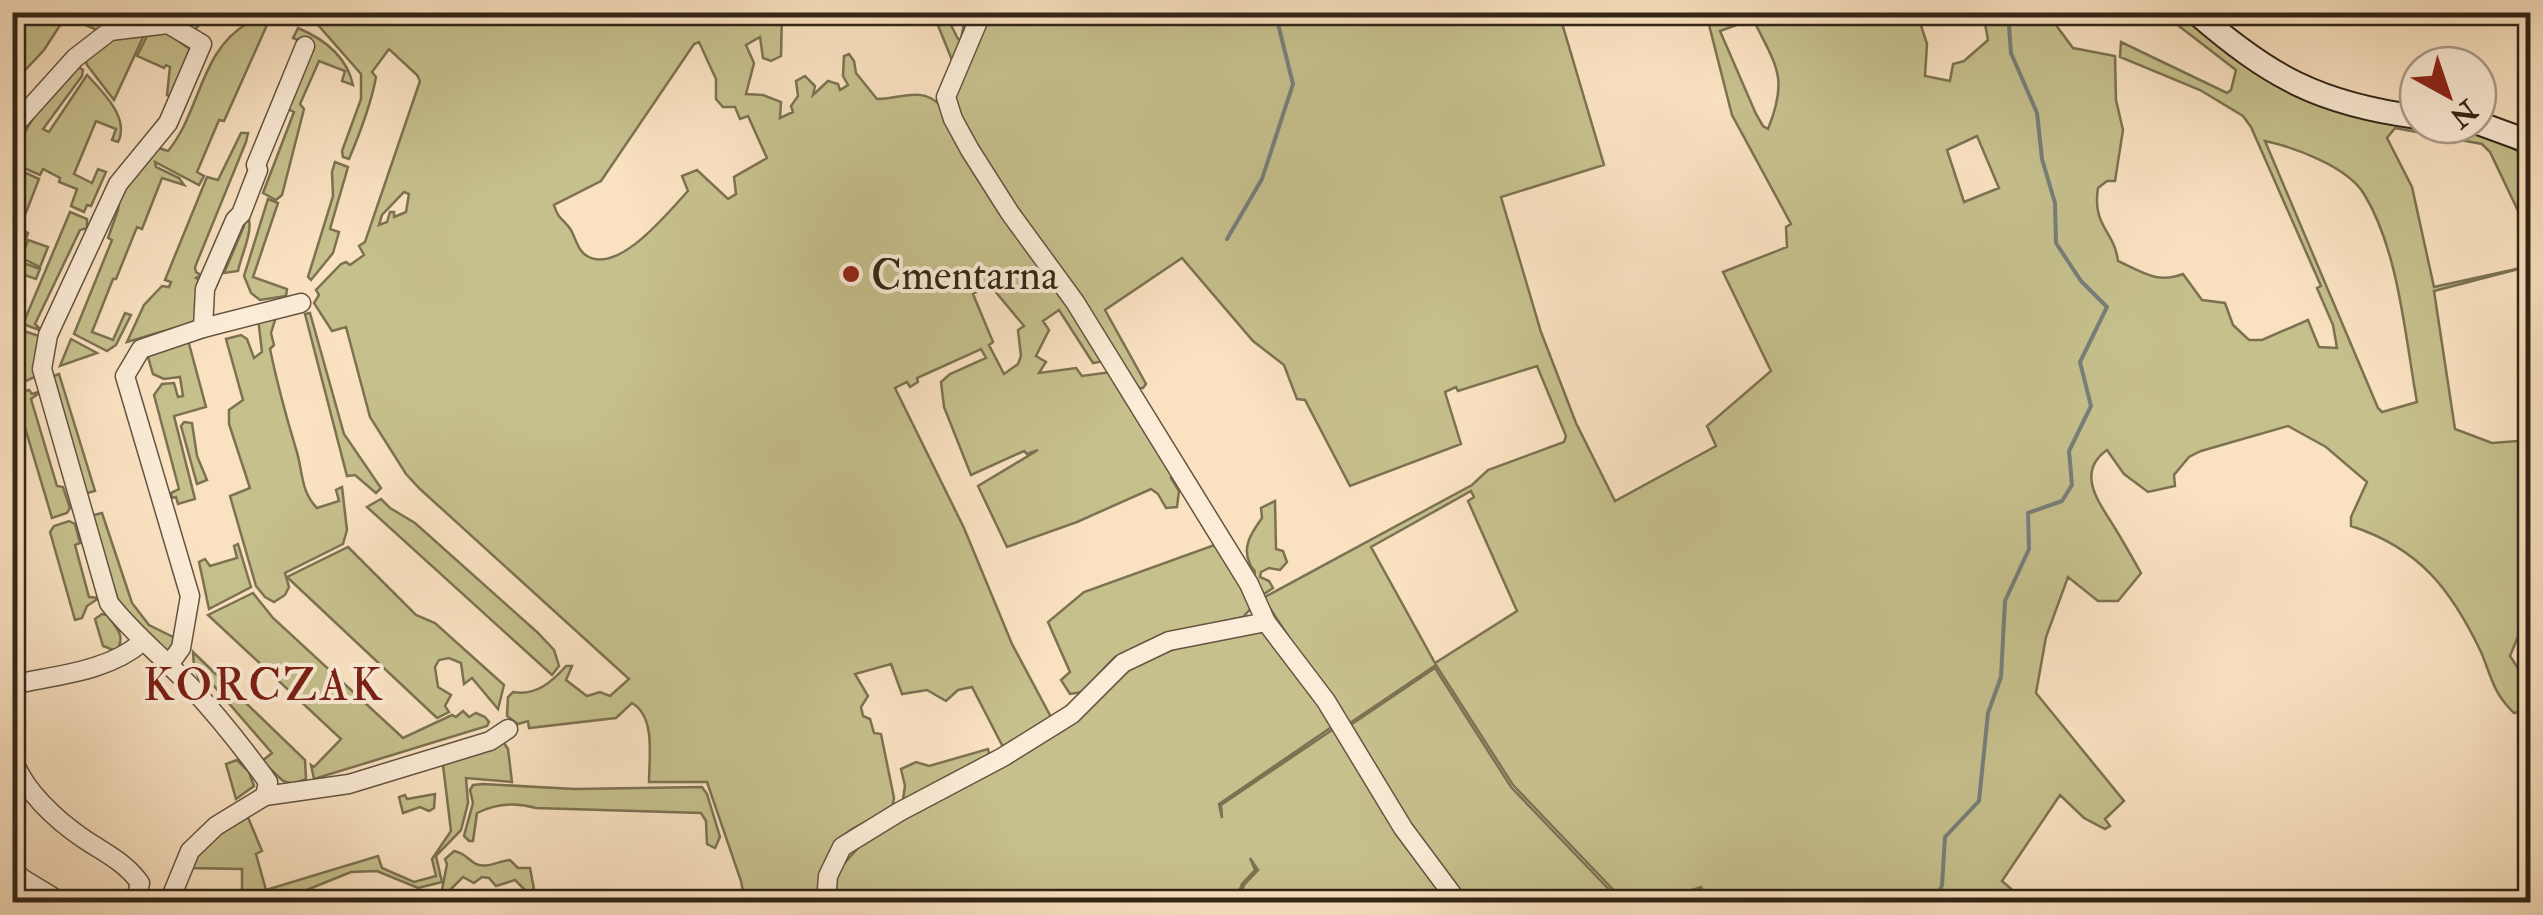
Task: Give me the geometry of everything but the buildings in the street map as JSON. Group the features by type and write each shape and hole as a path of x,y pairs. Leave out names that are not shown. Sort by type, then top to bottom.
{"main road":[{"path":"2195,12 2268,70 2307,91 2348,105 2398,114"},
{"path":"2498,130 2530,142"}],"street":[{"path":"982,12 946,98 953,119 1010,213 1076,302 1240,569 1266,622 1326,701 1403,828 1458,902"},
{"path":"12,128 74,58 110,31 168,24 202,44 168,124 118,184 78,266 42,358 49,395 109,603 142,642 200,697 252,759 268,782 266,796"},
{"path":"204,328 205,290 241,214 258,170 256,165 305,46"},
{"path":"168,666 181,648 190,596 125,376 141,349 300,303"},
{"path":"826,902 828,876 842,847 1072,714 1123,664 1169,642 1266,622"},
{"path":"12,685 102,664 142,642"},
{"path":"169,902 190,851 216,826 266,796 348,784 490,740 508,729"},
{"path":"12,756 45,807 80,836 128,866 140,883 135,902"},
{"path":"12,868 61,902"}],"shaded area":[{"path":"764,12 762,21 767,23 772,13 782,13 781,56 771,61 763,58 760,37 746,45 754,63 746,94 781,102 780,118 793,112 791,106 798,96 796,81 805,76 815,86 813,95 828,81 838,84 840,90 848,85 843,76 844,56 849,54 856,73 877,99 918,95 940,105 988,13 1559,13 1604,165 1501,197 1541,332 1576,423 1615,501 1716,446 1707,426 1771,371 1723,272 1787,247 1786,227 1791,224 1732,115 1706,13 1917,13 1927,44 1925,76 1950,81 1953,64 1964,61 1988,40 1983,13 2047,13 2073,48 2115,56 2116,100 2123,130 2115,181 2107,181 2098,188 2097,201 2118,261 2157,277 2183,274 2202,300 2225,303 2233,325 2249,340 2262,340 2308,320 2319,347 2337,348 2333,325 2317,288 2321,286 2243,116 2200,90 2120,57 2121,42 2227,93 2236,70 2162,13 2180,13 2195,26 2398,122 2398,129 2387,138 2412,187 2434,287 2530,266 2434,291 2455,429 2492,443 2530,440 2530,607 2510,656 2530,686 2530,710 2514,713 2502,699 2470,629 2430,574 2396,546 2351,526 2351,517 2367,482 2326,447 2288,426 2201,451 2189,457 2174,475 2175,486 2148,492 2124,474 2107,450 2093,468 2093,487 2141,573 2118,601 2098,601 2068,577 2046,637 2036,693 2124,801 2105,819 2110,826 2105,829 2084,818 2060,795 2002,881 2026,902 1709,902 1701,887 1657,902 1625,902 1513,785 1436,665 1347,725 1263,598 1472,485 1488,470 1564,442 1566,436 1537,366 1445,392 1461,444 1350,486 1305,400 1297,399 1284,365 1253,341 1182,258 1105,310 1146,384 1143,388 1132,388 1104,361 1093,363 1059,310 1043,321 1049,330 1036,356 1046,362 1039,373 1076,368 1082,376 1111,372 1177,475 1171,478 1179,491 1177,507 1166,508 1151,489 1007,547 978,486 1038,450 1027,454 1024,451 971,475 944,407 941,382 986,358 981,349 917,378 918,382 910,387 907,382 895,388 964,528 1012,644 1052,719 1003,747 972,687 958,690 946,701 927,690 902,694 891,664 855,674 868,696 861,707 863,716 870,719 874,733 881,734 894,798 892,808 839,839 820,902 745,902 707,782 649,782 648,728 640,709 632,703 616,718 529,728 528,721 518,724 507,716 508,697 513,692 529,692 543,686 566,666 572,666 566,680 587,696 600,692 610,696 629,679 406,474 370,417 346,327 332,331 314,303 319,295 316,290 341,264 350,265 364,255 359,246 365,242 420,81 389,49 372,72 376,77 365,119 349,159 343,157 361,99 361,74 318,25 290,13","holes":["1753,19 1779,84 1768,129 1756,114 1720,31","699,42 716,79 716,99 723,107 735,107 740,119 748,116 767,158 734,177 736,194 728,199 697,170 682,176 688,191 642,238 614,257 587,256 554,205 601,181","1977,136 1999,188 1964,202 1947,150","2265,141 2305,153 2346,175 2364,194 2376,217 2399,295 2417,402 2382,412","404,192 409,194 406,212 394,217 394,212 390,212 387,222 379,225 382,215","989,284 1024,326 1018,330 1018,364 1004,374 989,345 993,342 973,294","1471,491 1474,497 1468,501 1517,611 1435,663 1371,547"]},
{"path":"13,13 210,13 192,33 99,31 66,16 44,50 13,83"},
{"path":"933,13 945,13 961,39 966,13 980,13 954,65"},
{"path":"271,16 224,121 219,120 197,172 204,176 199,185 155,162 156,167 179,178 184,185 162,178 142,229 137,227 113,279 92,332 113,340 125,313 131,315 116,345 107,351 74,334 112,240 108,238 118,210 121,183 156,147 168,151 179,136 210,65 232,35 248,23"},
{"path":"298,28 333,50 346,66 353,85 342,81 345,71 319,61 300,104 304,109 282,195 276,200 263,193 294,112 286,108 308,45 293,38"},
{"path":"164,31 190,49 171,97 167,95 170,67 137,56 147,36"},
{"path":"145,33 114,100 85,59 113,35"},
{"path":"78,67 83,70 82,76 43,129 49,132 87,75 113,106 121,133 118,142 112,140 116,129 96,121 74,174 92,183 98,169 106,172 91,206 87,205 84,212 71,206 77,189 59,182 60,178 43,169 40,175 22,167 13,193 17,153 30,123"},
{"path":"241,133 248,133 246,142 195,267 201,275 196,278 201,281 198,321 127,342 144,305 162,286 169,287 171,282 165,280 207,177 218,180"},
{"path":"2498,141 2530,158 2530,236 2490,152 2483,145 2498,145"},
{"path":"335,162 348,167 330,229 339,232 333,253 311,280 308,277 333,196"},
{"path":"26,173 39,179 20,228 28,233 18,261 40,269 36,279 13,271 13,203"},
{"path":"268,199 278,203 253,277 287,289 286,296 260,300 251,293 244,276"},
{"path":"246,210 249,232 238,271 224,273 244,226"},
{"path":"70,212 87,219 87,228 80,230 35,324 42,331 23,324"},
{"path":"28,240 48,247 40,267 22,258"},
{"path":"310,313 344,434 381,488 376,493 355,475 347,476 305,314"},
{"path":"276,317 271,333 274,345 270,349 305,487 317,508 339,501 336,490 342,487 347,530 343,544 285,573 289,587 274,602 256,586 230,496 250,488 229,424 229,410 243,400 226,339 241,335 247,339 254,358 262,352 258,318"},
{"path":"21,330 42,337 37,376 17,385 13,381 13,356"},
{"path":"71,339 97,353 60,366"},
{"path":"188,340 206,407 174,416 195,499 178,504 176,497 172,498 171,493 179,489 154,395 162,384 174,383 178,397 183,396 180,377 164,379 153,374 148,357 153,351"},
{"path":"59,374 95,491 84,494 49,378"},
{"path":"29,390 32,394 42,391 31,399 57,486 63,487 70,508 52,518 15,394"},
{"path":"184,422 192,423 197,456 207,480 197,484 181,426"},
{"path":"381,499 415,523 537,632 554,650 559,666 552,675 367,507"},
{"path":"1275,501 1276,549 1283,551 1287,562 1280,570 1269,568 1261,572 1260,577 1273,588 1264,594 1254,579 1247,545 1262,518 1261,508"},
{"path":"102,513 132,603 149,625 177,639 169,651 120,606 90,516"},
{"path":"69,521 75,524 80,543 75,545 89,597 99,598 87,606 82,618 75,620 50,532 54,526"},
{"path":"1220,543 1254,605 1243,617 1115,657 1082,692 1070,694 1061,680 1070,672 1048,622 1084,592"},
{"path":"238,544 251,587 209,609 199,562 205,559 210,566 237,558 234,546"},
{"path":"348,547 416,615 435,623 504,685 498,709 472,678 464,684 461,663 449,658 439,660 435,667 438,687 451,695 445,706 449,712 437,718 287,577"},
{"path":"253,593 273,618 403,738 463,711 469,717 476,713 485,717 487,726 314,779 311,765 314,767 341,739 208,615"},
{"path":"102,614 119,632 116,651 103,646 95,619"},
{"path":"1261,632 1276,641 1336,724 1219,804 1222,818 1221,805 1338,726 1457,902 1238,902 1244,885 1258,870 1250,858 1255,870 1242,884 1235,902 830,902 832,885 842,866 873,831 1060,732 1139,661 1192,643"},
{"path":"193,652 305,760 306,779 293,784 283,781 262,761 272,753 213,685 204,691 194,667"},
{"path":"1435,668 1511,787 1621,902 1468,902 1451,882 1349,726"},
{"path":"494,743 504,743 508,749 512,782 466,778 468,803 461,830 436,856 442,882 418,888 377,871 351,872 277,902 242,902 242,869 189,868 215,838 247,815 262,851 256,854 266,890 378,856 382,868 414,882 436,876 432,859 451,831 443,765"},
{"path":"988,749 990,757 902,806 905,786 901,769 916,762 929,766"},
{"path":"237,760 249,772 254,786 236,799 226,764"},
{"path":"473,785 574,789 702,787 720,837 715,848 707,844 706,821 701,813 513,805 477,813 473,841 469,841 464,836 473,803 470,790"},
{"path":"435,794 434,808 429,811 420,807 403,813 399,797"},
{"path":"454,851 480,865 510,860 518,868 530,868 534,889 529,894 515,880 496,886 489,878 482,877 474,883 463,877 448,892 442,890 445,859"}],"waterway":[{"path":"1227,239 1262,179 1293,84 1275,12"},
{"path":"1935,902 1942,885 1945,837 1979,801 1988,713 2001,677 2005,601 2029,549 2028,513 2062,501 2072,485 2069,451 2091,406 2080,362 2107,307 2081,281 2056,243 2055,203 2042,159 2037,113 2011,53 2008,12"}],"place":[{"name":"Cmentarna","path":"851,274"}],"district":[{"name":"KORCZAK","path":"264,684"}]}
